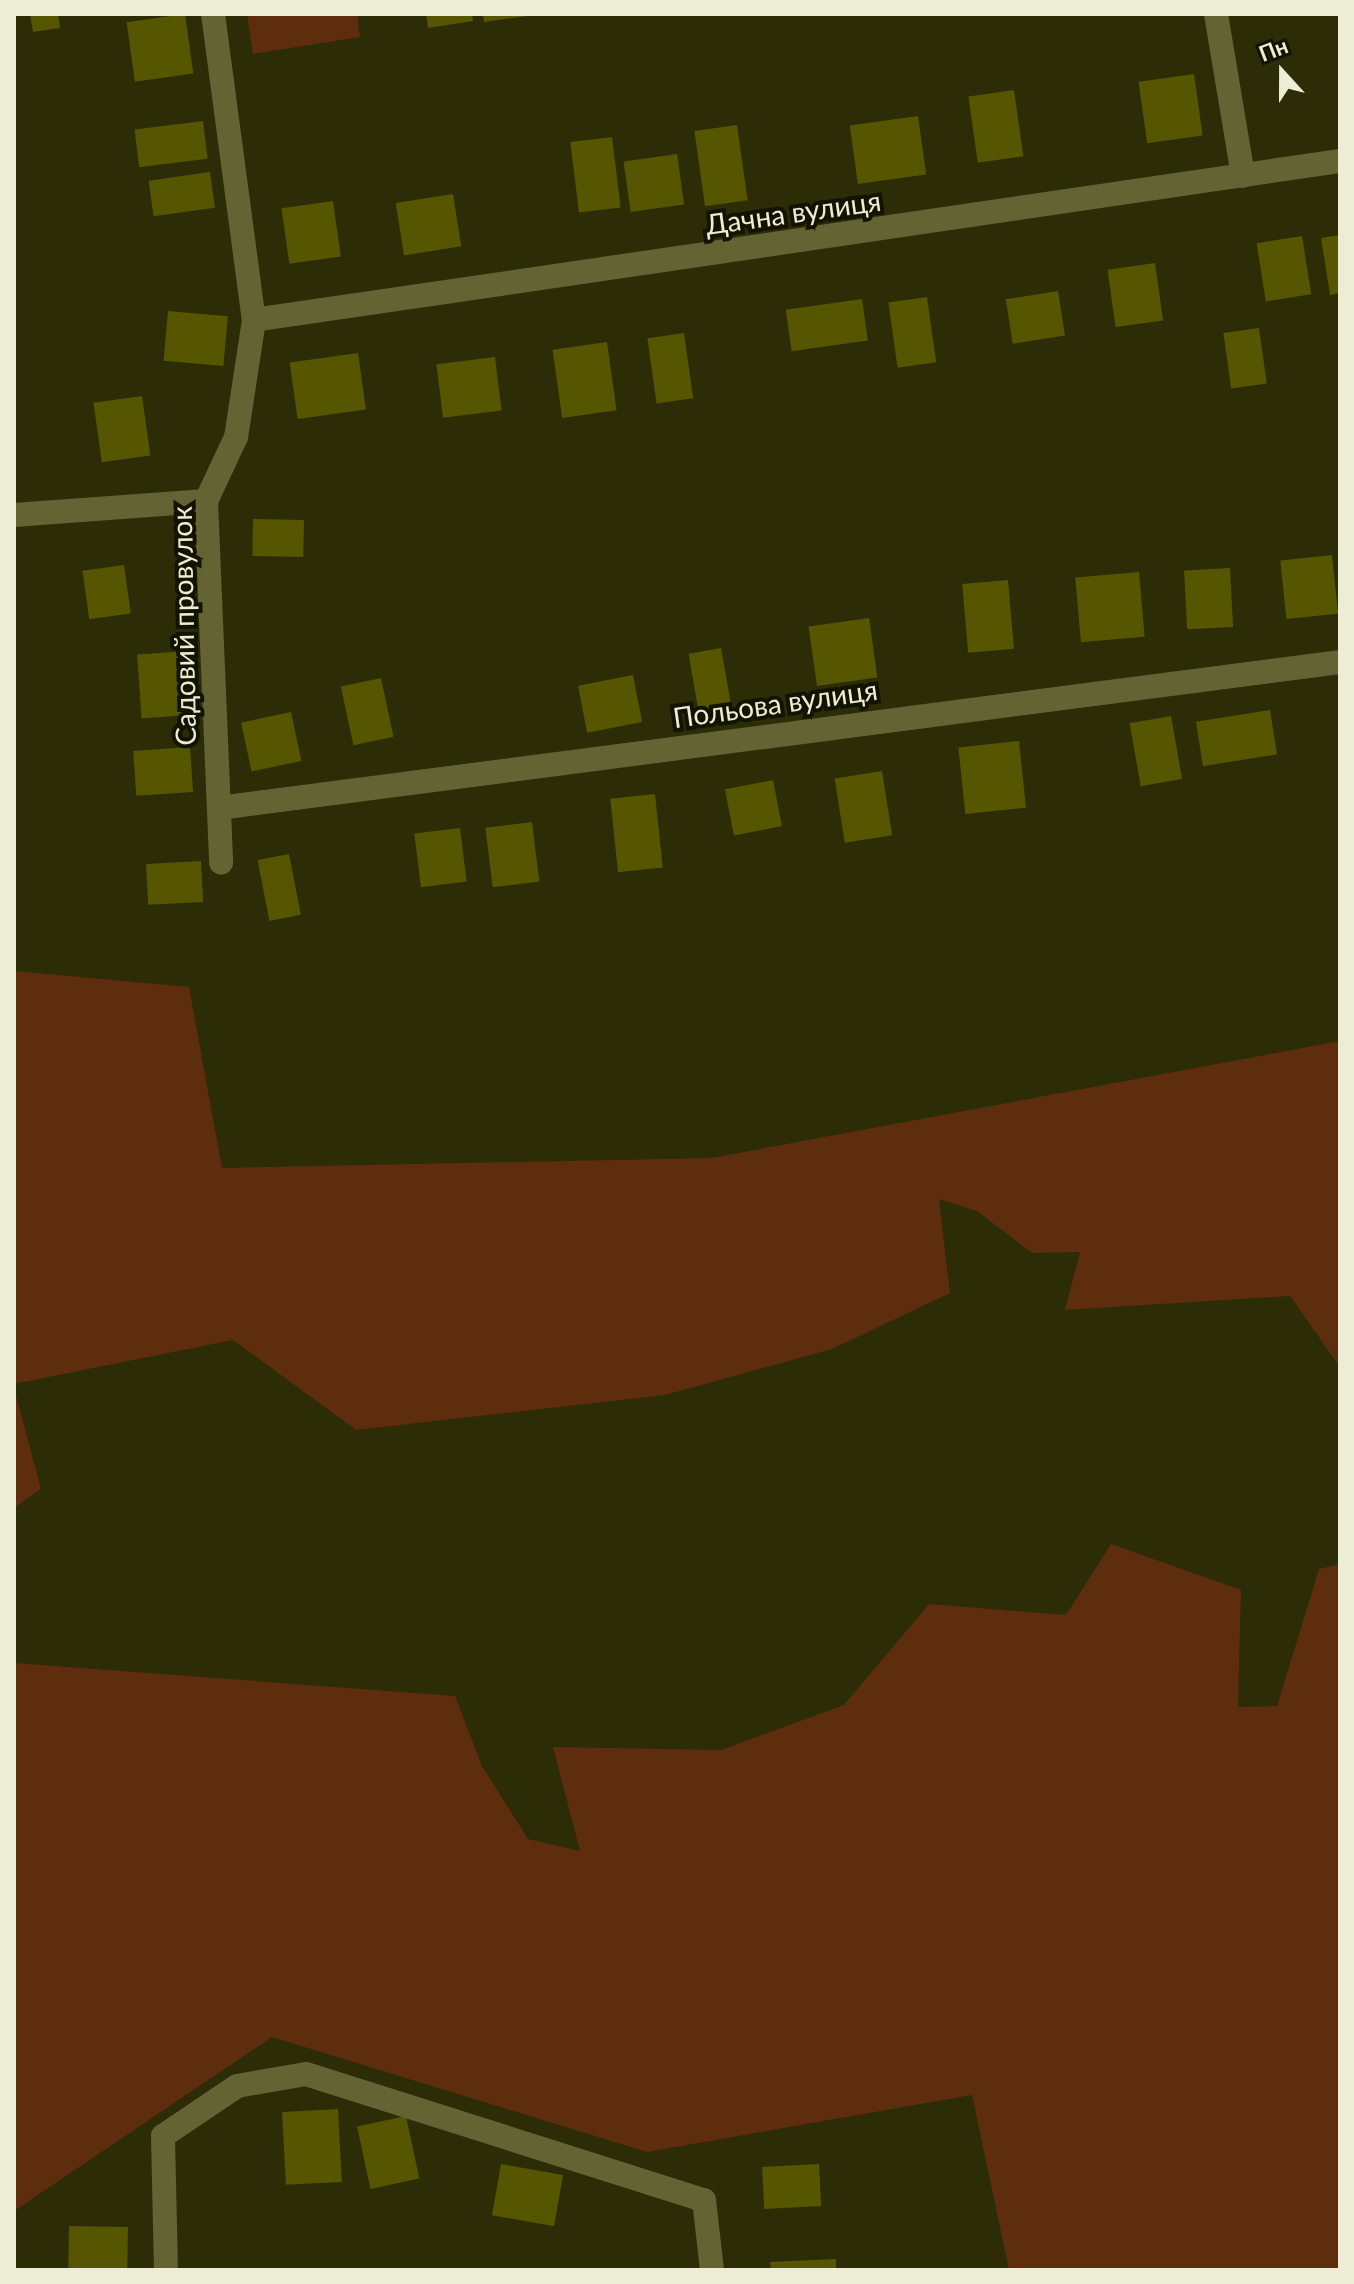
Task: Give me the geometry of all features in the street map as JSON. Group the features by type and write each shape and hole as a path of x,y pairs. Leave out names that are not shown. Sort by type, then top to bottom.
{"street":[{"name":"Садовий провулок","path":"213,14 254,320 236,437 206,501 221,863"},
{"path":"1216,14 1243,176"},
{"name":"Дачна вулиця","path":"254,320 1340,161"},
{"path":"14,515 206,501"},
{"name":"Польова вулиця","path":"219,808 1340,662"},
{"path":"166,2270 163,2136 237,2086 306,2074 704,2200 712,2270"}],"shaded area":[{"path":"247,14 357,14 360,37 253,54"},
{"path":"14,971 189,987 222,1168 711,1158 1340,1041 1340,1367 1290,1296 1065,1310 1080,1252 1032,1253 977,1211 939,1199 950,1293 832,1349 665,1395 356,1430 233,1340 14,1384"},
{"path":"14,1388 41,1489 14,1508"},
{"path":"1111,1544 1241,1590 1238,1707 1277,1706 1319,1569 1340,1564 1340,2270 1009,2270 972,2095 647,2152 272,2037 14,2211 14,1663 455,1696 482,1766 528,1839 580,1851 553,1747 721,1750 844,1705 929,1604 1066,1615"}],"building":[{"path":"30,14 58,14 60,28 33,32"},
{"path":"185,14 193,73 135,82 127,22"},
{"path":"426,14 472,14 473,21 428,28"},
{"path":"483,14 527,14 527,16 484,22"},
{"path":"1194,74 1203,135 1147,143 1139,82"},
{"path":"1014,90 1023,156 978,163 968,96"},
{"path":"918,116 926,174 858,184 850,126"},
{"path":"203,121 208,159 139,167 135,129"},
{"path":"737,125 748,200 705,206 694,131"},
{"path":"612,137 621,207 579,213 570,142"},
{"path":"677,154 684,205 631,212 624,162"},
{"path":"210,172 215,208 154,216 149,181"},
{"path":"453,194 461,246 404,255 396,203"},
{"path":"333,201 341,256 289,264 282,208"},
{"path":"1340,235 1340,293 1330,295 1321,238"},
{"path":"1302,236 1311,294 1266,301 1257,243"},
{"path":"1155,263 1163,320 1116,327 1107,270"},
{"path":"1058,291 1065,335 1013,344 1006,299"},
{"path":"927,297 936,362 898,368 888,302"},
{"path":"862,299 868,341 792,351 786,310"},
{"path":"168,311 228,316 223,366 164,361"},
{"path":"1259,328 1267,383 1231,388 1223,333"},
{"path":"684,333 693,398 657,404 647,338"},
{"path":"607,342 617,410 562,418 553,350"},
{"path":"358,353 366,409 298,419 290,363"},
{"path":"495,357 502,411 443,418 436,364"},
{"path":"142,396 150,455 102,462 93,403"},
{"path":"253,519 304,520 303,557 252,556"},
{"path":"1332,555 1338,614 1286,619 1280,560"},
{"path":"124,565 131,614 89,619 82,571"},
{"path":"1230,568 1233,627 1187,629 1184,570"},
{"path":"1139,572 1145,637 1081,642 1075,578"},
{"path":"1008,580 1014,649 968,653 962,584"},
{"path":"869,618 877,677 817,686 809,626"},
{"path":"721,648 732,710 699,716 689,654"},
{"path":"188,651 192,715 142,718 137,655"},
{"path":"633,675 642,722 587,733 578,686"},
{"path":"381,678 393,737 353,745 341,687"},
{"path":"1270,710 1277,754 1203,766 1196,722"},
{"path":"291,712 301,761 252,772 241,723"},
{"path":"1171,716 1182,779 1141,786 1130,723"},
{"path":"1019,741 1026,808 965,814 958,747"},
{"path":"190,747 193,792 136,796 133,751"},
{"path":"882,771 892,835 845,843 835,779"},
{"path":"773,780 782,826 734,835 725,789"},
{"path":"655,794 663,868 618,872 610,799"},
{"path":"532,822 539,882 493,887 485,828"},
{"path":"460,828 467,882 421,887 414,834"},
{"path":"289,854 301,915 269,921 258,860"},
{"path":"201,861 203,902 148,905 146,864"},
{"path":"338,2109 342,2182 286,2185 282,2112"},
{"path":"406,2116 419,2179 370,2189 357,2126"},
{"path":"501,2164 563,2175 554,2226 492,2215"},
{"path":"819,2164 821,2206 764,2209 762,2167"},
{"path":"69,2226 128,2227 127,2270 68,2270"},
{"path":"836,2259 836,2270 771,2270 770,2262"}]}
